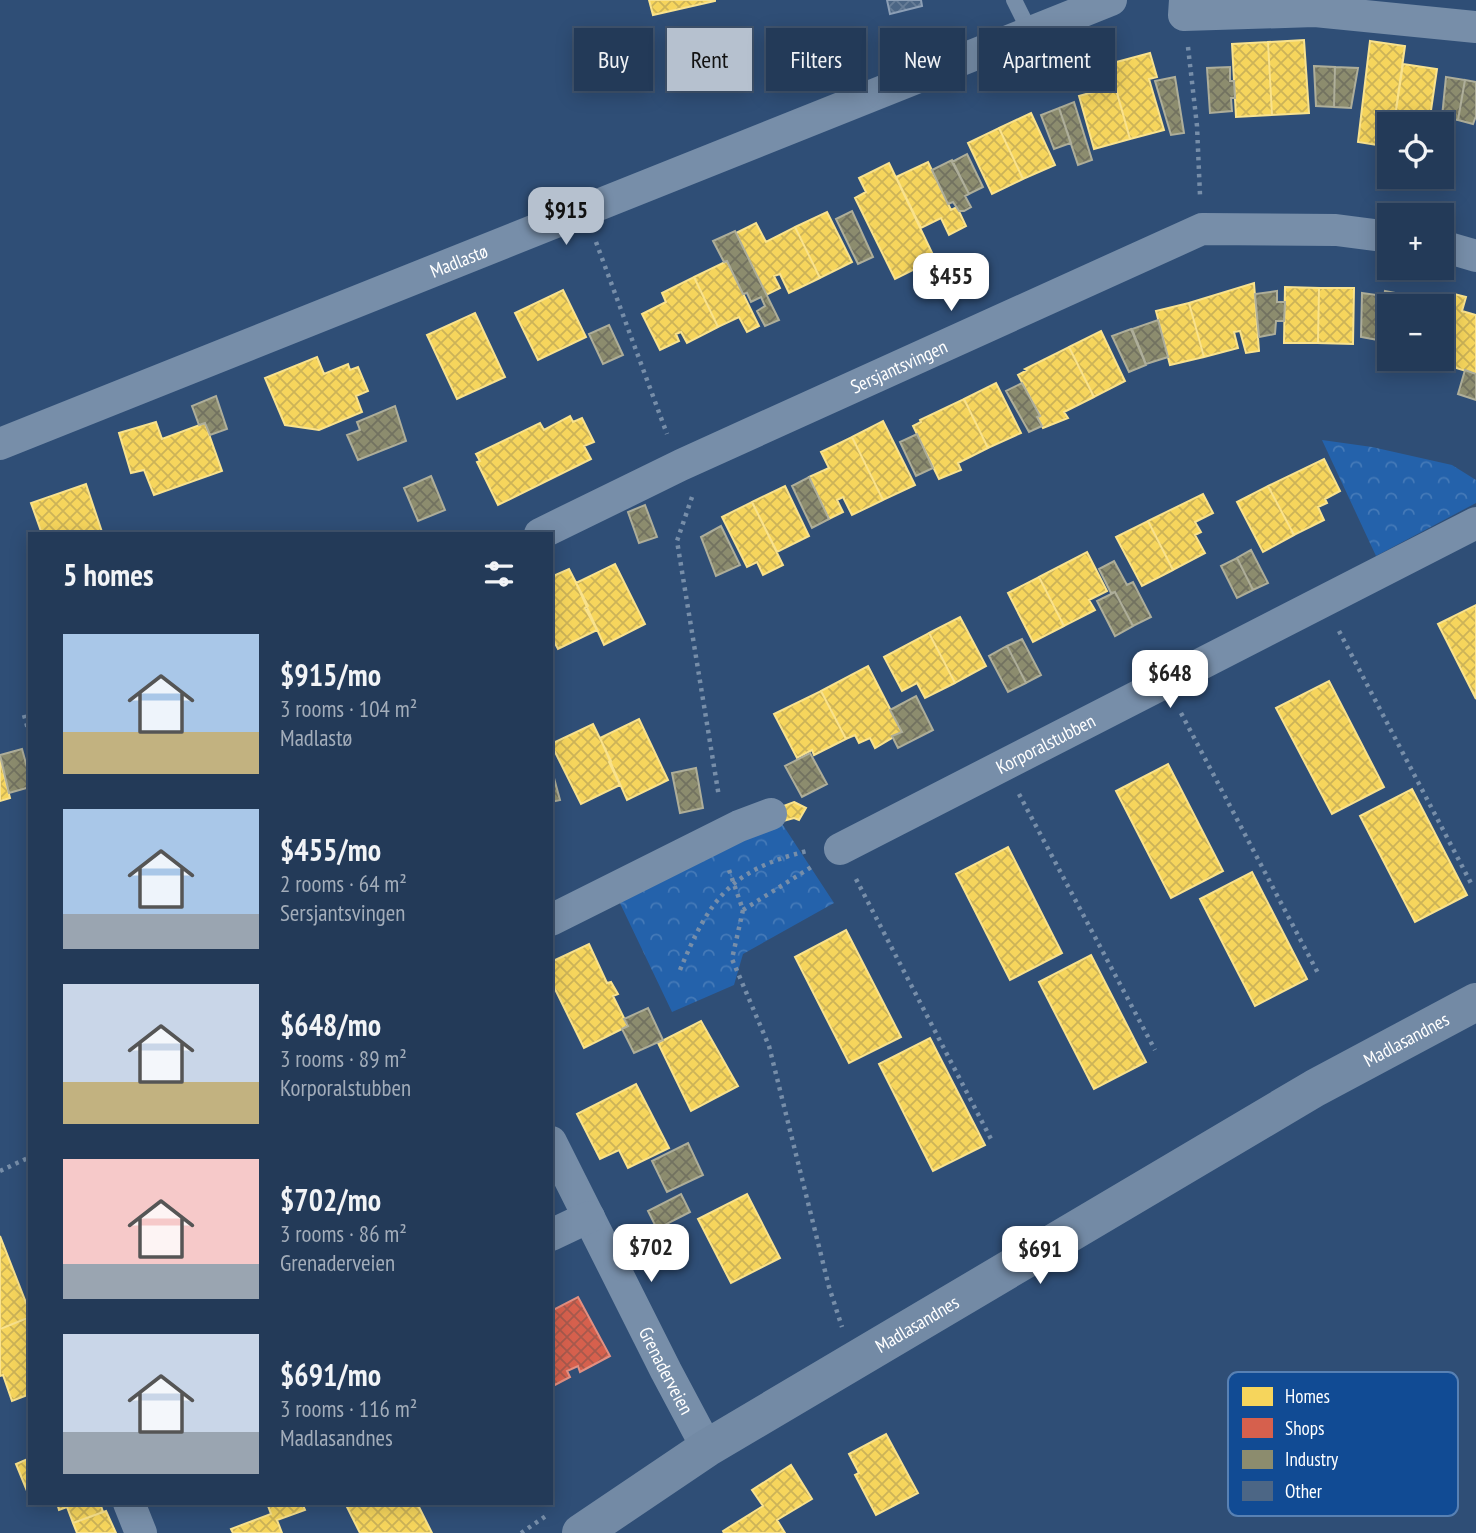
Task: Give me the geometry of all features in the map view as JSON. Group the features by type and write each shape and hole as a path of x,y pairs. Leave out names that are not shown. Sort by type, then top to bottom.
{"street":[{"name":"Madlastø","path":"1040,28 1111,0"},
{"path":"1184,7 1315,10 1476,27"},
{"name":"Madlastø","path":"0,444 979,53"},
{"name":"Sersjantsvingen","path":"544,532 681,465 1202,229 1336,230 1377,235"},
{"path":"1454,250 1476,256"},
{"name":"Korporalstubben","path":"840,849 1476,523"},
{"path":"553,919 748,823"},
{"name":"Madlasandnes","path":"581,1533 707,1448 1315,1088 1476,1002"},
{"name":"Grenaderveien","path":"553,1146 707,1448"},
{"path":"553,1234 589,1217"},
{"path":"130,1505 141,1533"}],"lane":[{"path":"1014,0 1028,28"}],"path":[{"path":"1184,7 1197,126 1202,229"},
{"path":"584,212 693,496 677,541 748,823 755,837 725,859 743,910 732,959 769,1046 829,1287 844,1331"},
{"path":"1324,601 1473,887"},
{"path":"1165,683 1320,975"},
{"path":"24,715 28,729"},
{"path":"1004,765 1155,1050"},
{"path":"743,910 840,849 991,1139"},
{"path":"680,970 698,927 720,895 741,878 763,866 807,851"},
{"path":"0,1171 28,1158"}],"green space":[{"path":"1322,440 1372,447 1452,465 1476,480 1476,503 1376,556"},
{"path":"777,816 834,903 743,954 734,985 672,1012 618,899"}],"building: Homes":[{"path":"649,0 715,0 715,1 653,15"},
{"path":"1304,40 1309,113 1272,115 1268,42"},
{"path":"1370,41 1405,46 1396,112 1377,112 1377,145 1358,142"},
{"path":"1268,42 1272,115 1236,117 1232,44"},
{"path":"1150,53 1157,77 1149,79 1164,130 1130,139 1115,85 1115,62"},
{"path":"1403,64 1437,69 1431,112 1396,112"},
{"path":"1115,86 1130,139 1094,149 1079,96 1097,91 1115,91"},
{"path":"1031,113 1055,165 1023,179 999,128"},
{"path":"999,128 1023,179 992,194 968,143"},
{"path":"928,162 951,210 957,207 966,226 949,235 941,218 921,228 896,177"},
{"path":"889,163 935,259 895,279 855,198 866,192 859,178"},
{"path":"827,212 852,262 820,278 795,227"},
{"path":"756,223 766,242 795,227 820,278 789,293 780,274 774,276 780,288 766,295 736,233"},
{"path":"727,261 759,326 747,332 739,317 718,327 694,277"},
{"path":"694,277 718,327 687,343 681,332 676,334 679,341 660,350 642,314 666,302 662,293"},
{"path":"1254,283 1259,351 1246,353 1240,331 1234,332 1238,348 1204,357 1189,303"},
{"path":"1285,287 1319,288 1318,343 1284,343"},
{"path":"1319,288 1354,288 1353,344 1318,343"},
{"path":"563,290 586,337 538,360 515,313"},
{"path":"1454,294 1466,297 1462,311 1476,315 1476,374 1454,367"},
{"path":"1189,303 1204,357 1170,365 1156,311"},
{"path":"475,313 505,377 457,399 427,335"},
{"path":"1101,331 1125,381 1094,397 1069,347"},
{"path":"1069,347 1094,397 1064,412 1068,418 1043,428 1037,417 1040,416 1018,375"},
{"path":"317,357 324,374 348,364 350,370 358,367 368,391 356,396 362,412 319,430 285,425 265,378"},
{"path":"996,383 1021,433 988,448 964,399"},
{"path":"964,399 988,448 958,463 961,470 939,479 913,426"},
{"path":"570,416 573,422 582,418 594,442 584,446 591,459 498,505 477,462 480,461 476,454 540,423 544,430"},
{"path":"883,421 915,485 883,500 852,437"},
{"path":"156,422 162,439 205,423 222,471 154,495 144,470 131,473 119,433"},
{"path":"852,437 883,500 852,515 843,497 837,500 843,512 829,519 809,477 829,468 821,452"},
{"path":"1324,459 1340,491 1325,499 1327,503 1318,507 1324,520 1294,535 1268,486"},
{"path":"86,484 102,532 41,532 31,503"},
{"path":"785,486 809,536 777,552 752,502"},
{"path":"1268,486 1294,535 1263,552 1237,502"},
{"path":"1203,494 1213,513 1195,522 1201,532 1195,535 1205,553 1173,570 1148,521"},
{"path":"752,502 783,565 763,575 757,562 747,567 722,517"},
{"path":"1148,521 1173,570 1142,586 1116,537"},
{"path":"1087,552 1107,591 1089,600 1095,610 1064,626 1039,577"},
{"path":"615,564 645,624 604,645 576,583"},
{"path":"569,569 597,630 558,649 553,640 553,576"},
{"path":"1039,577 1064,626 1033,642 1008,593"},
{"path":"1476,605 1476,699 1438,624"},
{"path":"960,617 986,666 955,683 929,633"},
{"path":"929,633 955,683 925,698 917,683 902,691 884,657"},
{"path":"868,666 902,732 875,748 870,738 859,743 855,735 846,739 821,691"},
{"path":"1329,681 1384,787 1332,814 1276,708"},
{"path":"821,691 846,739 814,755 812,750 797,758 774,714"},
{"path":"639,719 668,780 627,800 600,738"},
{"path":"593,724 620,785 581,804 553,743"},
{"path":"0,759 10,798 0,801"},
{"path":"1168,764 1223,871 1171,898 1116,791"},
{"path":"1412,789 1467,895 1415,922 1360,816"},
{"path":"794,802 806,808 799,820 794,818 783,821 778,808"},
{"path":"1008,847 1062,953 1010,980 956,874"},
{"path":"1252,872 1307,979 1255,1006 1200,899"},
{"path":"846,930 901,1037 849,1063 795,957"},
{"path":"589,944 607,983 611,982 618,994 613,996 628,1026 584,1048 553,985 553,961"},
{"path":"1091,955 1146,1062 1094,1089 1039,982"},
{"path":"701,1021 738,1086 691,1111 658,1043"},
{"path":"930,1038 985,1145 933,1171 879,1064"},
{"path":"636,1084 669,1148 628,1168 619,1150 600,1159 577,1114"},
{"path":"747,1194 780,1258 731,1283 698,1219"},
{"path":"0,1236 28,1308 28,1318 0,1329"},
{"path":"28,1318 28,1395 12,1401 3,1375 0,1376 0,1329"},
{"path":"886,1434 918,1493 876,1515 855,1475 859,1473 849,1454"},
{"path":"28,1459 28,1491 27,1491 16,1464"},
{"path":"791,1465 812,1499 777,1520 785,1533 724,1533 723,1531 763,1506 752,1490"},
{"path":"58,1505 101,1505 103,1512 73,1523 67,1507 59,1510"},
{"path":"268,1505 303,1505 305,1510 277,1520 282,1533 233,1533 231,1529 271,1514"},
{"path":"346,1505 418,1505 432,1533 360,1533"},
{"path":"106,1511 116,1533 77,1533 73,1523"}],"building: Shops":[{"path":"578,1297 610,1356 580,1372 578,1366 567,1371 570,1377 553,1386 553,1310"}],"building: Industry":[{"path":"1314,66 1335,67 1334,107 1316,106"},
{"path":"1230,67 1230,81 1234,81 1235,98 1231,98 1232,111 1210,113 1207,68"},
{"path":"1335,67 1358,68 1351,108 1334,107"},
{"path":"1175,77 1184,133 1171,135 1155,81"},
{"path":"1446,77 1465,80 1458,120 1454,119 1454,112 1442,112"},
{"path":"1465,80 1476,82 1476,116 1473,124 1458,120"},
{"path":"1074,102 1092,160 1078,165 1059,108"},
{"path":"1059,108 1071,143 1054,149 1041,115"},
{"path":"967,154 983,187 969,194 952,162"},
{"path":"952,160 969,194 965,196 971,207 964,211 959,211 953,202 948,204 932,170"},
{"path":"852,211 873,257 858,264 836,219"},
{"path":"735,231 779,320 765,326 757,311 765,306 761,297 751,302 747,293 743,294 727,261 724,262 713,241"},
{"path":"1277,291 1277,302 1285,302 1284,321 1276,321 1275,334 1259,337 1255,294"},
{"path":"1362,293 1377,295 1377,340 1361,337"},
{"path":"1158,320 1168,357 1146,364 1132,329"},
{"path":"609,325 623,355 603,364 589,334"},
{"path":"1131,329 1146,365 1129,372 1112,336"},
{"path":"1465,370 1476,374 1476,400 1458,394"},
{"path":"1022,383 1040,416 1037,417 1042,426 1029,432 1006,391"},
{"path":"216,396 227,429 210,435 205,423 199,425 192,406"},
{"path":"395,406 406,441 358,460 347,435 360,430 357,422"},
{"path":"917,434 933,468 916,476 900,442"},
{"path":"431,476 445,510 418,521 404,488"},
{"path":"809,477 829,519 812,528 792,486"},
{"path":"645,505 657,537 639,543 628,512"},
{"path":"721,526 740,565 716,576 701,537"},
{"path":"1251,550 1268,583 1253,590 1237,558"},
{"path":"1237,558 1253,590 1237,598 1221,566"},
{"path":"1114,561 1127,585 1133,582 1151,617 1133,626 1099,569"},
{"path":"1115,592 1133,626 1115,636 1097,601"},
{"path":"1022,639 1041,675 1026,683 1007,646"},
{"path":"1007,646 1026,683 1008,692 989,656"},
{"path":"916,696 933,730 898,748 892,736 902,732 890,710"},
{"path":"22,749 28,771 28,788 9,793 0,755"},
{"path":"810,753 827,784 802,797 785,766"},
{"path":"696,768 703,808 680,813 672,773"},
{"path":"553,774 560,800 553,802"},
{"path":"648,1008 663,1040 634,1053 622,1029 628,1026 624,1019"},
{"path":"688,1143 703,1175 667,1192 652,1161"},
{"path":"681,1194 690,1212 657,1229 648,1211"}],"building: Other":[{"path":"887,0 921,0 922,6 890,14"}]}
